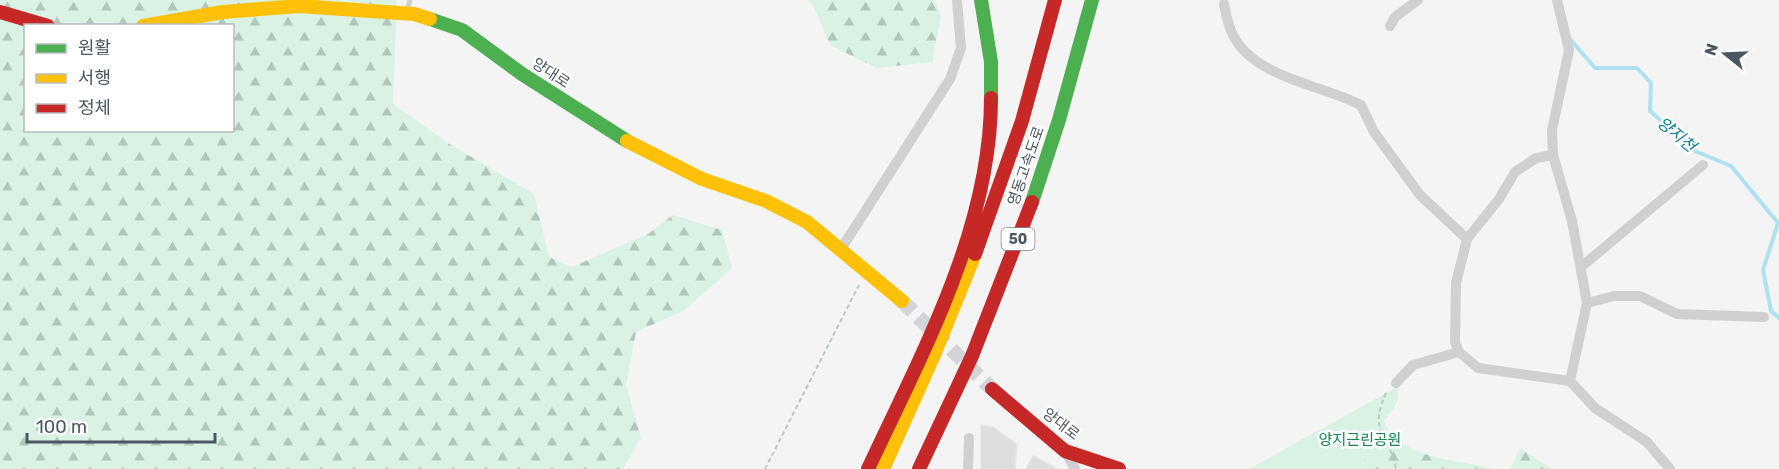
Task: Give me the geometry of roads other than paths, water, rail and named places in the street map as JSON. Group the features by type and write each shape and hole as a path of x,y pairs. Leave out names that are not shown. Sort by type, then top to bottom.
{"main road":[{"path":"868,469 945,298 981,194 988,165 993,102 990,46 981,0"},
{"name":"영동고속도로","path":"883,469 927,375 988,226 1026,115 1055,0"},
{"name":"영동고속도로","path":"919,469 973,354 1037,189 1079,55 1092,0"},
{"path":"1037,189 1106,0"},
{"name":"양대로","path":"154,24 223,12 299,6 408,7 462,30 522,74 637,148 702,179 766,201 807,222 902,301"},
{"path":"0,12 41,24"},
{"name":"영동고속도로","path":"874,469 927,375"},
{"name":"양대로","path":"992,389 1065,451 1119,469"}],"street":[{"path":"841,249 950,79 961,48 957,0"},
{"path":"1390,26 1395,17 1418,0"},
{"path":"1557,0 1569,50 1552,130 1553,155 1572,221 1587,303 1570,381"},
{"path":"1224,4 1233,37 1249,55 1304,85 1362,105 1374,132 1420,195 1467,239"},
{"path":"1553,155 1536,158 1515,172 1499,199 1467,239 1456,283 1453,326 1459,352 1478,368 1570,381 1595,408 1647,442 1670,469"},
{"path":"1581,267 1703,165"},
{"path":"1587,303 1614,296 1640,296 1677,314 1764,317"},
{"path":"1396,383 1413,365 1459,352"},
{"path":"968,469 969,438"},
{"path":"1065,451 1075,469"}],"waterway":[{"name":"양지천","path":"1570,39 1595,68 1637,68 1651,83 1650,111 1695,151 1731,166 1778,223 1763,270 1771,311 1779,318"}],"tunnel":[{"path":"902,301 992,389"}],"park label":[{"name":"양지근린공원","path":"1360,440"}]}
